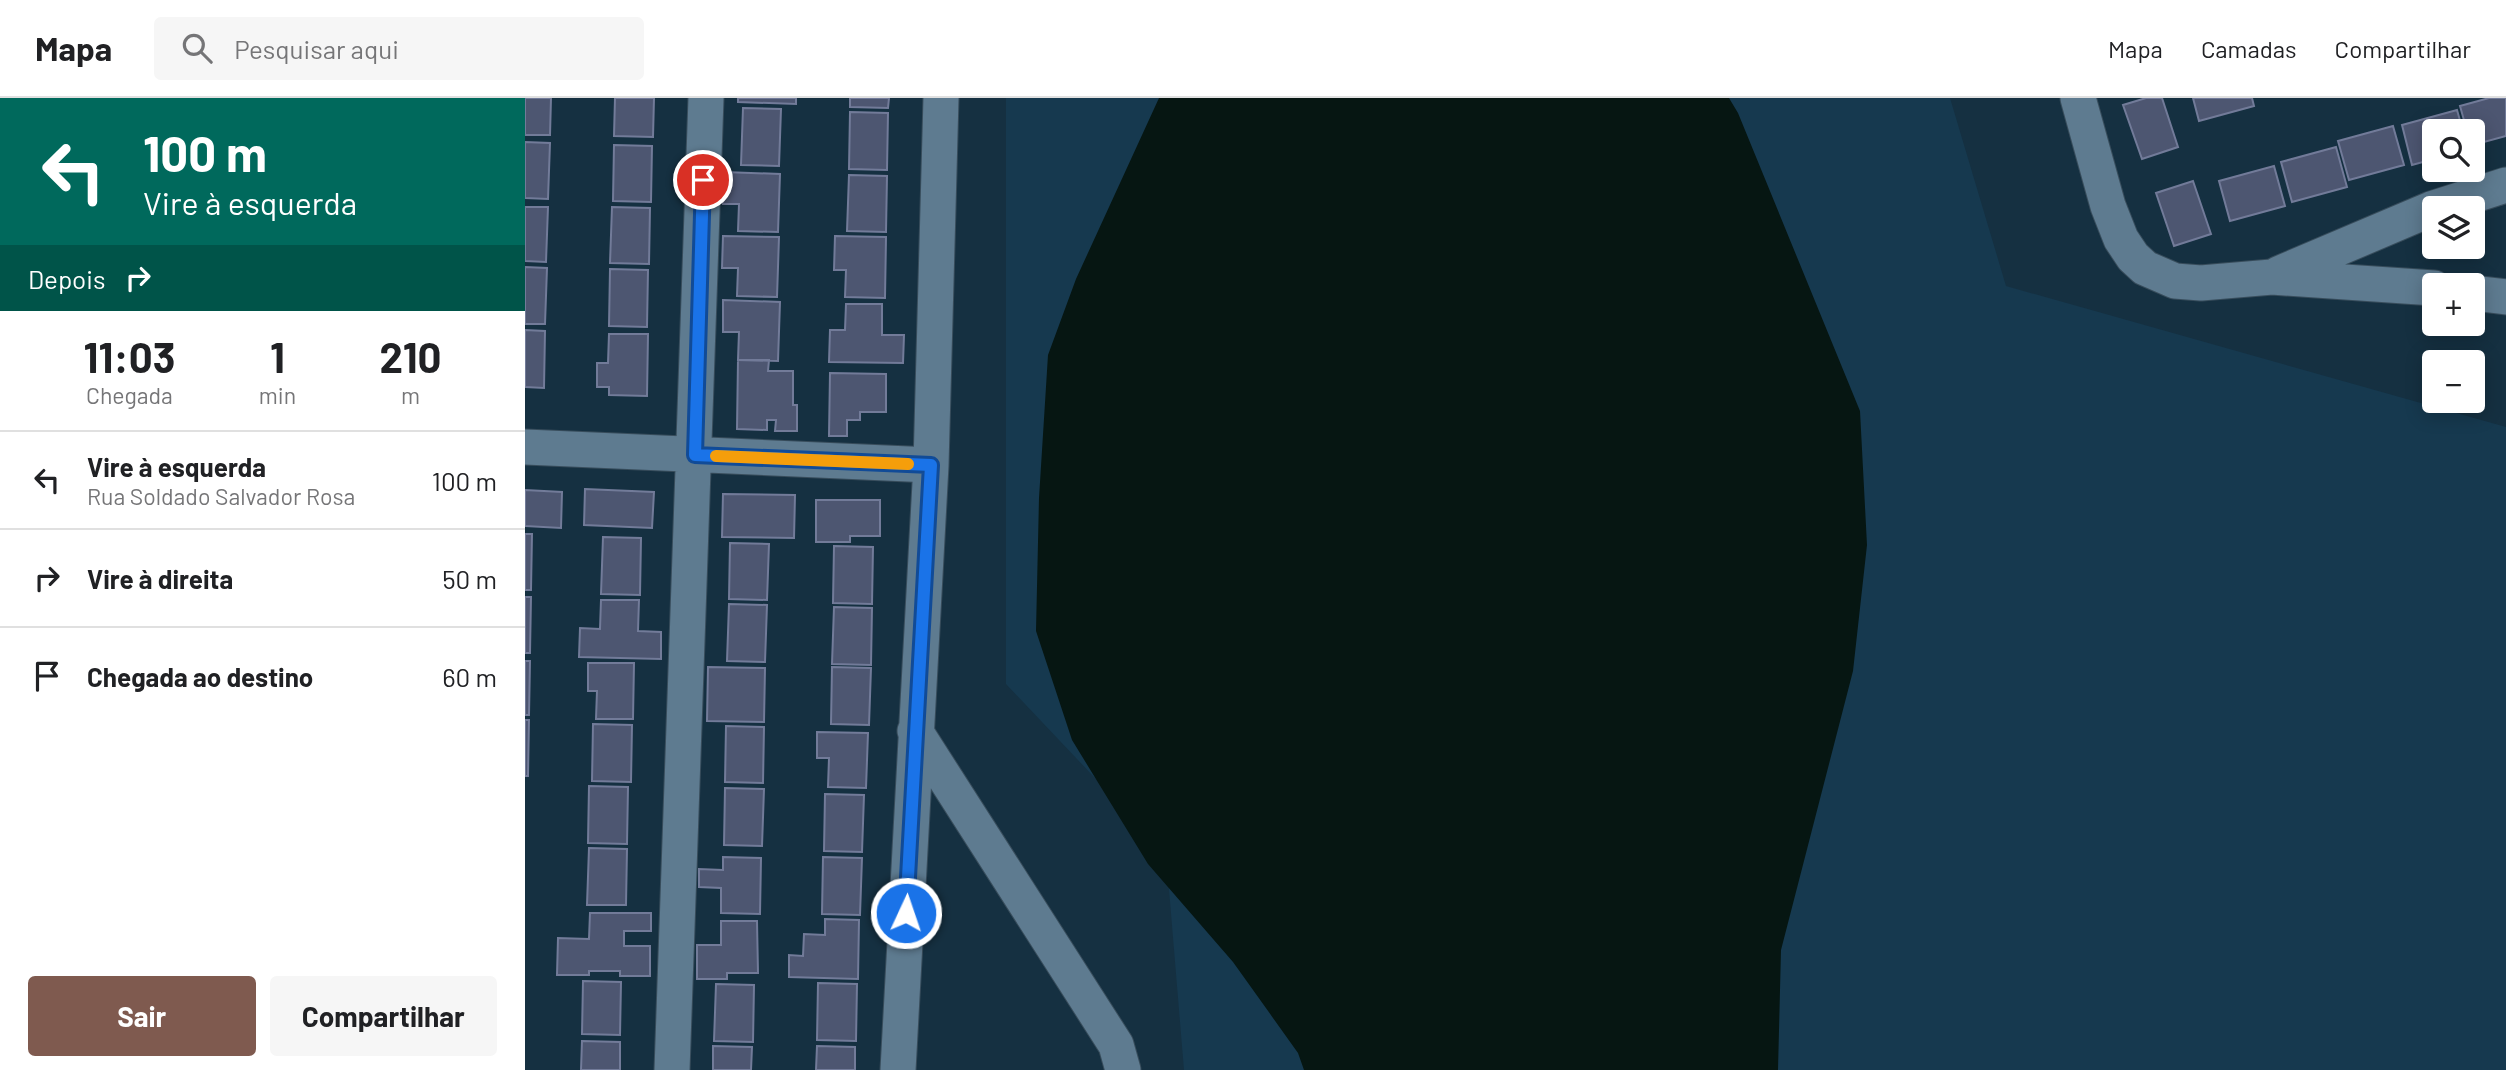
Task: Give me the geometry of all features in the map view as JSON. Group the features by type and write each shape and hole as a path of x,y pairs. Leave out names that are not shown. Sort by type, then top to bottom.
{"street":[{"path":"672,1070 706,98"},
{"path":"898,1070 931,465 941,98"},
{"path":"2078,98 2108,206 2121,239 2133,257 2145,268 2175,281 2201,283 2272,277 2422,287"},
{"path":"2272,277 2431,209 2506,185"},
{"path":"2485,294 2506,297"},
{"path":"525,447 931,465"},
{"path":"915,731 1116,1045 1123,1070"}],"shaded area":[{"path":"1006,98 1950,98 2006,286 2422,403 2422,413 2456,413 2506,427 2506,1070 1184,1070 1166,853 1006,684"},
{"path":"1159,98 1729,98 1738,113 1860,411 1867,545 1853,671 1781,950 1778,1070 1304,1070 1298,1053 1233,962 1148,864 1072,740 1036,631 1039,498 1048,355 1076,279"}],"building":[{"path":"525,98 551,98 550,135 525,135"},
{"path":"615,98 654,98 653,137 614,136"},
{"path":"738,98 796,98 796,104 738,102"},
{"path":"850,98 889,98 888,108 850,107"},
{"path":"2146,98 2162,98 2178,147 2142,159 2123,105"},
{"path":"2193,98 2252,98 2254,106 2199,121"},
{"path":"2489,98 2506,98 2506,136 2485,142 2485,119 2464,119 2460,106"},
{"path":"743,108 781,109 779,166 741,165"},
{"path":"2457,110 2460,119 2424,119"},
{"path":"850,112 888,113 887,170 849,169"},
{"path":"2422,120 2422,162 2412,165 2402,125"},
{"path":"2393,126 2404,165 2349,180 2338,141"},
{"path":"525,142 550,143 548,199 525,198"},
{"path":"614,145 652,146 651,202 613,201"},
{"path":"2336,147 2347,187 2292,202 2281,162"},
{"path":"2274,166 2285,206 2230,221 2219,181"},
{"path":"724,172 780,174 778,232 738,231 739,204 723,204"},
{"path":"849,175 887,176 886,232 847,231"},
{"path":"2193,181 2211,234 2174,246 2156,193"},
{"path":"525,207 548,207 546,262 525,261"},
{"path":"612,207 650,208 649,264 610,263"},
{"path":"723,236 779,237 777,297 737,296 738,268 722,268"},
{"path":"835,236 886,237 885,298 845,297 846,270 834,270"},
{"path":"525,267 547,268 545,324 525,324"},
{"path":"610,269 648,270 647,327 609,326"},
{"path":"723,300 780,302 778,361 738,360 739,332 723,332"},
{"path":"846,304 882,304 882,335 904,335 903,363 829,362 830,330 845,330"},
{"path":"525,330 545,331 544,388 525,387"},
{"path":"609,334 648,334 647,396 609,395 609,387 597,387 597,363 608,363"},
{"path":"738,360 769,360 768,371 793,371 793,405 797,405 797,431 775,431 776,420 767,420 767,430 737,429"},
{"path":"830,373 886,374 886,412 860,412 860,420 847,420 847,436 829,436"},
{"path":"585,489 654,492 652,528 584,525"},
{"path":"525,490 562,492 561,528 525,526"},
{"path":"723,494 795,495 794,538 722,537"},
{"path":"816,500 880,500 880,536 850,536 850,542 816,542"},
{"path":"525,534 532,534 531,590 525,590"},
{"path":"603,537 641,538 640,595 601,594"},
{"path":"730,543 769,544 767,600 729,599"},
{"path":"834,546 873,547 872,604 833,603"},
{"path":"525,597 531,597 530,653 525,653"},
{"path":"601,600 639,600 638,631 661,632 661,659 579,657 580,628 600,629"},
{"path":"729,604 767,605 765,662 727,661"},
{"path":"834,607 872,608 871,665 832,664"},
{"path":"525,661 530,661 529,715 525,715"},
{"path":"588,663 634,663 633,719 596,719 597,691 588,691"},
{"path":"708,667 765,668 764,722 707,721"},
{"path":"832,667 871,668 869,725 831,724"},
{"path":"525,720 529,720 528,776 525,776"},
{"path":"593,724 632,725 631,782 592,781"},
{"path":"726,726 764,727 763,783 725,782"},
{"path":"817,732 868,733 866,788 828,787 829,758 817,758"},
{"path":"589,786 628,787 627,844 588,843"},
{"path":"725,788 764,789 762,846 724,845"},
{"path":"825,794 864,795 862,852 824,851"},
{"path":"589,848 627,849 626,905 587,905"},
{"path":"723,857 761,858 760,914 721,913 721,888 699,887 699,869 723,870"},
{"path":"823,857 862,858 860,915 822,914"},
{"path":"590,913 651,913 651,931 624,931 624,946 650,946 650,976 620,976 620,971 557,975 558,938 589,939"},
{"path":"825,919 859,920 858,979 789,977 789,955 803,956 804,934 825,935"},
{"path":"721,921 757,921 758,973 727,973 727,979 697,979 697,945 721,945"},
{"path":"583,981 621,982 620,1035 582,1034"},
{"path":"818,983 857,984 856,1041 817,1040"},
{"path":"716,984 754,985 753,1042 714,1041"},
{"path":"582,1041 620,1042 620,1070 581,1070"},
{"path":"713,1046 752,1047 751,1070 713,1070"},
{"path":"817,1046 855,1047 855,1070 816,1070"}],"slow traffic":[{"path":"716,456 908,464"}],"route":[{"path":"703,180 695,455 931,465 906,913"}]}
